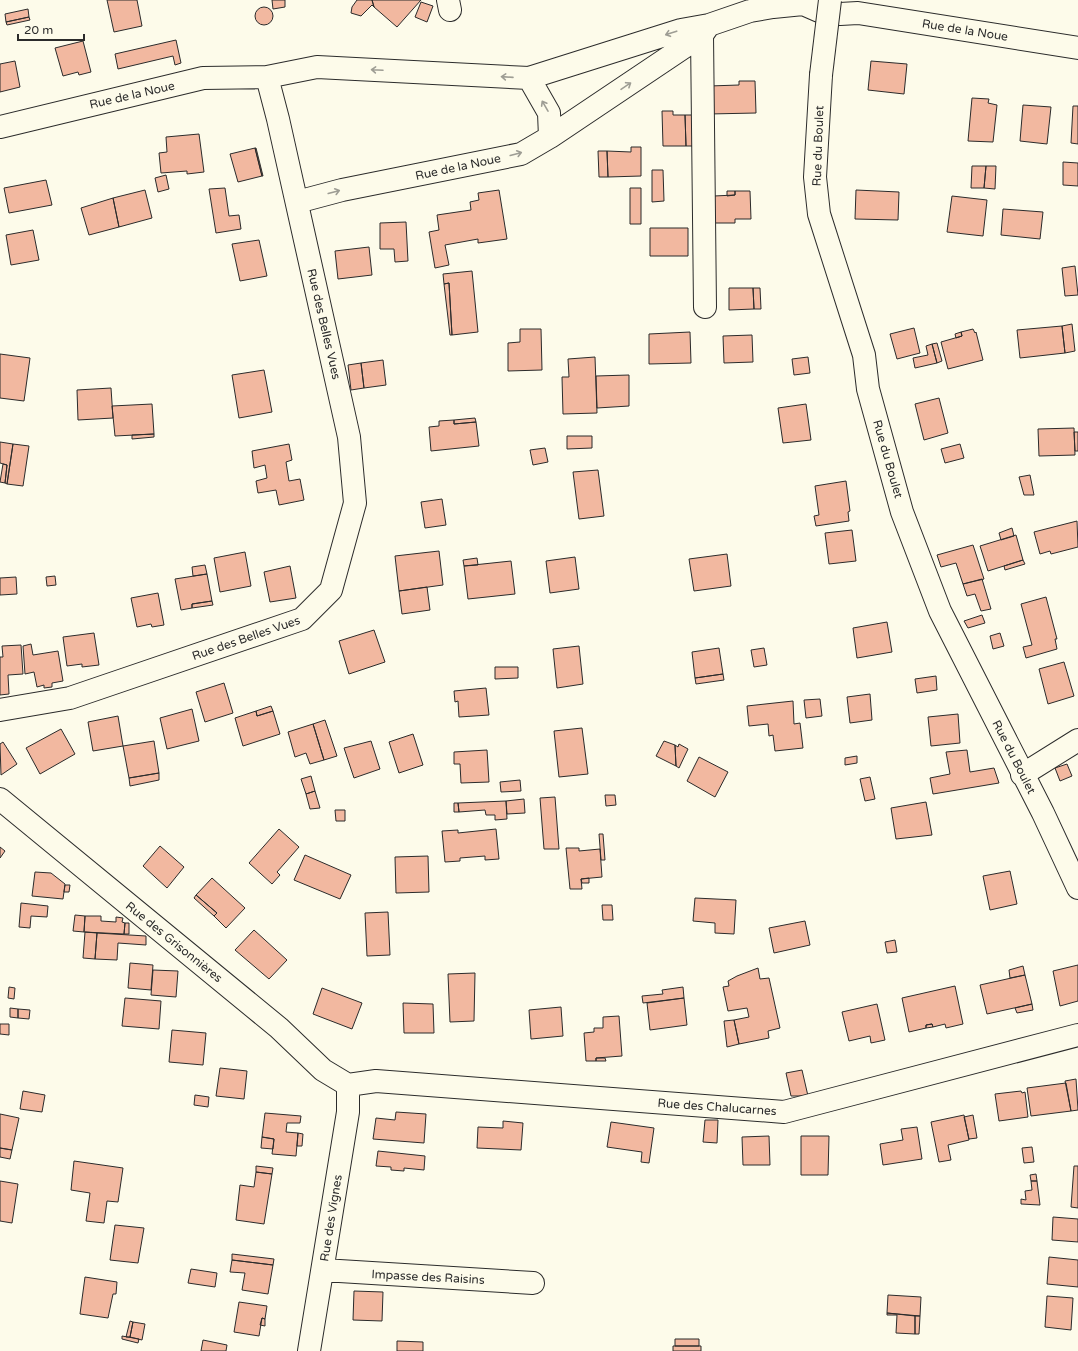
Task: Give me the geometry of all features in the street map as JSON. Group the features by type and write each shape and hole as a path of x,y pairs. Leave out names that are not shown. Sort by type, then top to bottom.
{"street":[{"name":"Rue du Boulet","path":"830,0 821,75 815,176 819,214 864,355 868,389 902,512 940,611 1022,775 1043,813 1078,888"},
{"name":"Rue de la Noue","path":"297,202 342,190 521,154 550,137 706,30 750,12 773,7 803,4 819,11 840,14 851,12 1078,48"},
{"name":"Rue de la Noue","path":"0,127 203,78 267,77 317,67 529,78 681,30 706,30"},
{"path":"705,307 706,30"},
{"path":"267,77 297,202"},
{"path":"529,78 549,113 550,137"},
{"name":"Rue des Belles Vues","path":"0,710 70,698 302,620 331,590 355,504 349,437 297,202"},
{"path":"1022,775 1078,740"},
{"name":"Rue des Grisonnières","path":"0,799 279,1028 323,1070 348,1085"},
{"name":"Rue des Chalucarnes","path":"348,1085 376,1081 784,1112 1078,1035"},
{"name":"Rue des Vignes","path":"309,1351 348,1112 348,1085"},
{"name":"Impasse des Raisins","path":"322,1270 533,1283"}],"building":[{"path":"107,0 137,0 142,26 114,32"},
{"path":"272,0 285,0 285,7 273,9"},
{"path":"357,0 372,0 374,7 372,5 361,16 351,13 352,7"},
{"path":"372,0 421,0 397,27 374,7"},
{"path":"421,2 433,6 427,22 415,17"},
{"path":"264,7 270,10 273,16 270,22 264,25 258,22 255,16 258,10"},
{"path":"28,9 29,17 6,22 5,14"},
{"path":"29,17 30,20 7,25 6,22"},
{"path":"176,40 181,63 175,65 173,56 118,69 115,54"},
{"path":"83,41 91,72 79,75 78,72 63,76 55,48"},
{"path":"15,61 20,87 0,92 0,64"},
{"path":"871,61 907,64 904,94 868,90"},
{"path":"739,81 755,81 756,113 709,114 709,86 739,85"},
{"path":"972,98 989,99 988,103 997,105 993,142 968,141"},
{"path":"1023,105 1051,107 1047,144 1020,141"},
{"path":"1073,106 1078,106 1078,144 1071,143"},
{"path":"662,111 673,111 673,115 685,115 686,146 663,146"},
{"path":"685,115 696,115 697,146 686,146"},
{"path":"199,134 204,172 187,174 187,171 161,173 159,153 167,152 166,137"},
{"path":"631,147 641,147 641,176 608,177 607,151 631,152"},
{"path":"255,148 262,176 238,182 230,154"},
{"path":"256,148 263,176 262,176"},
{"path":"598,151 607,151 608,177 599,177"},
{"path":"1063,162 1078,163 1078,186 1063,185"},
{"path":"972,166 986,166 984,188 971,188"},
{"path":"986,166 996,166 995,189 984,188"},
{"path":"652,170 663,170 664,201 652,202"},
{"path":"166,175 169,189 158,192 155,178"},
{"path":"46,180 52,205 9,213 4,188"},
{"path":"225,188 229,216 239,215 241,229 216,233 209,189"},
{"path":"630,188 641,188 641,224 630,224"},
{"path":"145,190 152,218 119,227 113,198"},
{"path":"499,190 507,239 478,243 478,239 445,245 449,265 435,268 429,232 439,230 437,215 471,210 470,202 479,200 478,193"},
{"path":"856,190 899,192 898,220 855,219"},
{"path":"727,191 735,191 735,195 727,196"},
{"path":"735,191 750,191 751,219 735,219 735,223 714,223 714,196 735,195"},
{"path":"952,196 987,200 983,236 947,232"},
{"path":"113,198 119,227 89,235 81,208"},
{"path":"1003,209 1043,212 1040,239 1001,235"},
{"path":"406,222 408,261 395,262 394,249 380,249 380,223"},
{"path":"650,228 688,228 688,256 650,256"},
{"path":"33,230 39,260 11,265 6,235"},
{"path":"259,240 267,276 240,281 232,244"},
{"path":"369,247 372,275 338,279 335,251"},
{"path":"1075,266 1078,295 1065,296 1062,268"},
{"path":"472,271 478,332 452,335 449,283 444,284 443,274"},
{"path":"449,283 452,335 450,335 444,284"},
{"path":"729,288 753,288 754,309 729,310"},
{"path":"753,288 760,288 761,309 754,309"},
{"path":"1072,324 1075,351 1065,353 1062,326"},
{"path":"1062,326 1065,353 1020,358 1017,330"},
{"path":"914,328 920,353 897,359 890,334"},
{"path":"520,329 541,329 542,370 508,371 508,343 520,342"},
{"path":"973,329 975,333 976,332 983,360 948,369 941,342 962,336 961,332"},
{"path":"690,332 691,363 649,364 649,334"},
{"path":"961,332 962,336 956,338 955,334"},
{"path":"752,335 753,362 724,363 723,336"},
{"path":"937,343 942,361 937,363 932,344"},
{"path":"932,344 937,363 915,368 913,358 928,355 926,346"},
{"path":"0,354 30,358 24,401 0,398"},
{"path":"595,357 597,413 563,414 562,377 569,377 568,359"},
{"path":"808,357 810,373 794,375 792,359"},
{"path":"383,360 386,385 364,388 361,363"},
{"path":"361,363 364,388 351,390 348,365"},
{"path":"264,370 272,412 239,418 232,375"},
{"path":"629,375 629,406 597,408 596,376"},
{"path":"111,388 113,418 78,420 77,390"},
{"path":"939,398 948,433 924,440 915,404"},
{"path":"152,404 154,434 115,436 112,406"},
{"path":"806,404 811,440 783,443 778,408"},
{"path":"475,418 476,422 454,424 454,420"},
{"path":"454,420 454,424 476,422 479,446 431,451 429,427 439,426 439,421"},
{"path":"1074,428 1075,455 1039,456 1038,429"},
{"path":"1074,432 1078,432 1078,451 1075,451"},
{"path":"154,434 154,437 132,439 132,435"},
{"path":"567,436 592,436 592,448 567,449"},
{"path":"0,442 13,444 7,484 5,483 7,465 0,463"},
{"path":"13,444 29,446 23,486 7,484"},
{"path":"289,444 292,460 286,462 289,481 300,479 304,500 279,505 276,490 258,493 256,481 267,478 265,465 254,468 252,451"},
{"path":"960,444 964,458 945,463 941,449"},
{"path":"545,448 548,462 533,465 530,450"},
{"path":"3,464 7,465 5,483 0,482"},
{"path":"598,470 604,516 579,519 573,472"},
{"path":"1030,475 1034,495 1024,495 1019,477"},
{"path":"846,481 850,511 848,512 849,521 816,526 814,516 819,515 815,486"},
{"path":"442,499 446,525 425,528 421,502"},
{"path":"1077,521 1078,547 1051,554 1050,551 1040,554 1034,532"},
{"path":"1012,528 1014,536 1001,540 999,533"},
{"path":"852,530 856,561 829,564 825,533"},
{"path":"1016,535 1023,560 988,571 980,546"},
{"path":"973,545 984,579 963,584 956,563 941,567 937,555"},
{"path":"439,551 443,585 399,591 395,556"},
{"path":"245,552 251,586 220,592 214,558"},
{"path":"727,554 731,586 694,591 689,559"},
{"path":"575,557 579,589 550,593 546,561"},
{"path":"477,558 478,565 464,566 463,560"},
{"path":"1023,560 1025,564 1005,570 1004,566"},
{"path":"511,561 515,594 468,599 464,566"},
{"path":"205,565 207,574 193,576 192,567"},
{"path":"290,566 296,598 270,602 264,572"},
{"path":"207,574 212,601 192,604 192,608 181,610 175,579"},
{"path":"55,576 56,585 47,586 46,577"},
{"path":"16,577 17,594 0,595 0,578"},
{"path":"982,579 991,609 981,611 975,594 967,596 963,584"},
{"path":"427,587 430,610 402,614 399,591"},
{"path":"158,593 164,625 152,627 151,624 137,627 131,598"},
{"path":"1046,597 1057,639 1055,639 1057,649 1026,658 1023,647 1032,645 1021,604"},
{"path":"212,601 213,605 192,608 192,604"},
{"path":"982,615 985,623 968,628 964,621"},
{"path":"887,622 892,652 857,658 853,628"},
{"path":"374,630 385,662 349,674 339,641"},
{"path":"94,633 99,665 82,667 82,664 67,666 63,637"},
{"path":"1000,633 1004,646 993,649 990,636"},
{"path":"31,644 33,655 58,651 63,681 52,683 52,687 44,688 44,685 37,687 34,672 25,674 23,646"},
{"path":"21,645 23,674 8,675 9,694 0,695 0,657 3,657 2,646"},
{"path":"579,646 583,684 557,688 553,649"},
{"path":"719,648 723,674 695,678 692,652"},
{"path":"764,648 767,665 754,667 751,650"},
{"path":"1064,662 1074,696 1048,704 1039,669"},
{"path":"495,667 518,667 518,678 495,679"},
{"path":"723,674 724,680 696,684 695,678"},
{"path":"936,676 937,690 917,693 915,679"},
{"path":"224,683 233,713 205,722 196,692"},
{"path":"486,688 489,715 459,717 458,701 455,702 454,691"},
{"path":"870,694 872,720 850,723 847,697"},
{"path":"820,699 822,716 806,718 804,700"},
{"path":"793,701 794,724 800,723 803,748 775,751 773,735 769,736 768,724 749,726 747,706"},
{"path":"271,706 273,711 257,716 256,711"},
{"path":"192,709 199,741 167,749 160,718"},
{"path":"256,711 257,716 273,711 280,734 243,746 235,718"},
{"path":"958,714 960,743 931,746 928,717"},
{"path":"118,716 123,746 93,751 88,722"},
{"path":"325,720 337,756 324,760 313,724"},
{"path":"313,724 324,760 310,764 306,753 295,757 288,732"},
{"path":"582,728 588,774 559,777 554,731"},
{"path":"61,729 75,754 40,774 26,748"},
{"path":"413,734 423,765 399,773 389,742"},
{"path":"154,741 159,773 129,778 123,746"},
{"path":"371,741 380,769 354,778 344,748"},
{"path":"664,741 675,745 676,766 656,756"},
{"path":"3,742 17,764 1,775 0,744"},
{"path":"679,744 688,749 679,768 676,766 675,745 678,747"},
{"path":"487,750 489,782 461,783 460,764 454,764 454,752"},
{"path":"967,750 970,772 994,768 999,783 933,794 930,778 950,774 946,752"},
{"path":"857,756 857,763 845,765 845,758"},
{"path":"699,757 728,772 715,797 687,781"},
{"path":"1067,764 1072,776 1060,781 1055,768"},
{"path":"159,773 159,780 130,786 129,778"},
{"path":"311,776 315,791 306,794 301,779"},
{"path":"870,777 875,799 865,801 860,779"},
{"path":"520,780 521,791 501,792 500,782"},
{"path":"315,791 320,808 310,809 306,794"},
{"path":"605,795 615,795 616,805 606,806"},
{"path":"555,797 559,849 544,849 540,798"},
{"path":"524,799 525,813 507,814 506,801"},
{"path":"506,801 507,819 495,820 495,815 486,815 485,810 459,812 458,803"},
{"path":"926,802 932,835 896,839 891,808"},
{"path":"454,803 458,803 459,812 454,812"},
{"path":"335,810 345,810 345,821 336,821"},
{"path":"279,829 299,847 277,872 280,875 272,884 249,863"},
{"path":"496,829 499,859 485,860 485,856 460,858 460,861 445,862 442,831 458,830 458,833"},
{"path":"599,834 603,834 605,860 601,860"},
{"path":"160,846 184,867 167,888 143,866"},
{"path":"0,847 5,851 0,858"},
{"path":"566,848 579,848 579,851 600,849 602,877 581,879 582,889 570,889"},
{"path":"305,855 351,875 340,899 294,880"},
{"path":"428,856 429,892 396,893 395,857"},
{"path":"1010,871 1017,904 990,910 983,876"},
{"path":"35,872 51,873 65,884 63,899 32,896"},
{"path":"212,878 245,908 226,928 214,916 217,913 196,895"},
{"path":"589,878 589,883 582,883 581,879"},
{"path":"65,885 70,885 69,892 64,892"},
{"path":"196,895 217,913 214,916 194,898"},
{"path":"695,898 736,900 734,934 715,933 715,923 693,921"},
{"path":"21,903 48,906 47,917 31,916 30,928 19,927"},
{"path":"602,905 612,905 613,920 603,920"},
{"path":"388,912 390,955 367,956 365,913"},
{"path":"75,915 85,916 84,932 73,931"},
{"path":"85,916 101,916 101,921 116,922 116,917 123,918 122,922 125,923 124,934 84,932"},
{"path":"805,921 810,945 774,953 769,928"},
{"path":"125,923 129,923 129,934 124,934"},
{"path":"254,930 287,960 269,979 235,950"},
{"path":"85,932 97,933 95,959 83,958"},
{"path":"97,933 146,936 146,945 118,943 117,960 95,959"},
{"path":"895,940 897,952 887,953 885,942"},
{"path":"130,963 153,965 151,990 128,988"},
{"path":"1078,965 1078,1001 1060,1006 1053,971"},
{"path":"1023,966 1025,975 1010,978 1009,970"},
{"path":"758,968 760,979 769,978 780,1028 768,1031 769,1038 739,1044 734,1020 749,1017 747,1008 728,1011 723,987 729,986 728,981 737,976"},
{"path":"153,970 178,971 176,997 151,995"},
{"path":"475,973 474,1021 450,1022 448,974"},
{"path":"1025,975 1032,1004 987,1014 980,985"},
{"path":"955,986 963,1024 946,1028 945,1024 933,1027 932,1024 926,1025 926,1028 909,1032 902,998"},
{"path":"9,987 15,988 14,999 8,998"},
{"path":"683,987 684,998 643,1003 642,996 663,994 662,990"},
{"path":"322,988 362,1003 352,1029 313,1014"},
{"path":"125,998 161,1001 159,1029 122,1026"},
{"path":"684,998 687,1025 650,1030 647,1003"},
{"path":"403,1003 433,1004 434,1033 404,1033"},
{"path":"877,1004 885,1040 871,1043 870,1036 849,1041 842,1012"},
{"path":"1032,1004 1033,1010 1017,1013 1015,1008"},
{"path":"561,1007 563,1036 531,1039 529,1010"},
{"path":"10,1008 18,1009 18,1018 10,1017"},
{"path":"18,1009 30,1010 29,1019 18,1018"},
{"path":"619,1016 622,1056 596,1058 596,1061 586,1061 584,1033 594,1032 594,1028 603,1028 603,1017"},
{"path":"734,1020 739,1044 727,1047 724,1021"},
{"path":"0,1024 9,1024 9,1035 0,1034"},
{"path":"932,1024 933,1027 926,1028 926,1025"},
{"path":"172,1030 206,1033 203,1065 169,1062"},
{"path":"596,1058 605,1058 606,1061 596,1061"},
{"path":"220,1068 247,1071 244,1099 216,1096"},
{"path":"802,1070 808,1096 791,1096 786,1073"},
{"path":"1076,1079 1078,1110 1071,1111 1065,1081"},
{"path":"1066,1083 1071,1111 1031,1116 1027,1088"},
{"path":"23,1091 45,1095 42,1112 20,1109"},
{"path":"1021,1091 1022,1093 1025,1092 1028,1117 999,1121 995,1094"},
{"path":"195,1095 209,1097 208,1107 194,1105"},
{"path":"396,1112 426,1114 424,1143 373,1139 376,1118 395,1120"},
{"path":"265,1113 301,1116 300,1123 287,1123 286,1132 298,1133 296,1156 272,1154 274,1139 262,1137"},
{"path":"0,1114 19,1118 12,1150 0,1148"},
{"path":"964,1115 969,1140 948,1145 951,1160 939,1162 931,1122"},
{"path":"973,1115 977,1138 969,1139 964,1117"},
{"path":"705,1120 718,1120 717,1143 703,1142"},
{"path":"503,1121 523,1123 521,1150 477,1148 478,1127 503,1128"},
{"path":"611,1122 654,1128 649,1163 641,1162 642,1152 607,1147"},
{"path":"917,1127 922,1159 883,1165 880,1144 903,1140 901,1129"},
{"path":"298,1133 303,1134 302,1146 297,1146"},
{"path":"769,1136 770,1165 743,1165 742,1137"},
{"path":"801,1136 829,1136 828,1175 801,1175"},
{"path":"262,1137 274,1139 273,1149 261,1148"},
{"path":"1032,1147 1034,1162 1024,1163 1022,1148"},
{"path":"0,1148 12,1150 10,1159 0,1157"},
{"path":"378,1151 425,1156 424,1170 404,1168 404,1171 391,1170 391,1167 376,1166"},
{"path":"74,1161 123,1168 118,1202 107,1201 104,1223 86,1221 90,1193 71,1190"},
{"path":"256,1166 273,1168 272,1174 256,1172"},
{"path":"1074,1166 1078,1166 1078,1208 1071,1207"},
{"path":"256,1172 272,1174 264,1224 236,1220 240,1185 254,1187"},
{"path":"1036,1174 1037,1181 1031,1181 1030,1175"},
{"path":"0,1181 18,1184 12,1223 0,1221"},
{"path":"1031,1181 1037,1181 1040,1205 1021,1204 1021,1199 1026,1200 1025,1191 1032,1190"},
{"path":"1053,1217 1078,1219 1078,1242 1052,1240"},
{"path":"115,1225 144,1228 138,1263 110,1260"},
{"path":"232,1254 274,1259 273,1265 232,1260"},
{"path":"1049,1257 1078,1260 1078,1287 1047,1284"},
{"path":"232,1260 273,1265 268,1294 242,1290 245,1273 230,1272"},
{"path":"191,1269 217,1273 215,1287 188,1283"},
{"path":"85,1277 117,1282 116,1294 113,1294 108,1318 80,1314"},
{"path":"354,1291 383,1292 382,1321 353,1320"},
{"path":"888,1295 921,1297 920,1316 887,1313"},
{"path":"1047,1296 1073,1298 1071,1330 1045,1327"},
{"path":"239,1302 267,1306 265,1319 262,1318 259,1336 234,1332"},
{"path":"887,1313 915,1316 915,1334 896,1333 897,1315 887,1315"},
{"path":"915,1316 920,1316 919,1334 915,1334"},
{"path":"262,1318 265,1319 265,1326 260,1325"},
{"path":"130,1321 133,1322 130,1337 126,1337"},
{"path":"133,1322 145,1324 142,1340 130,1337"},
{"path":"122,1336 139,1339 138,1343 122,1339"},
{"path":"675,1339 699,1339 699,1346 675,1346"},
{"path":"203,1340 227,1345 226,1351 201,1351"},
{"path":"397,1341 423,1342 423,1351 397,1351"},
{"path":"673,1346 701,1346 701,1351 673,1351"}]}
